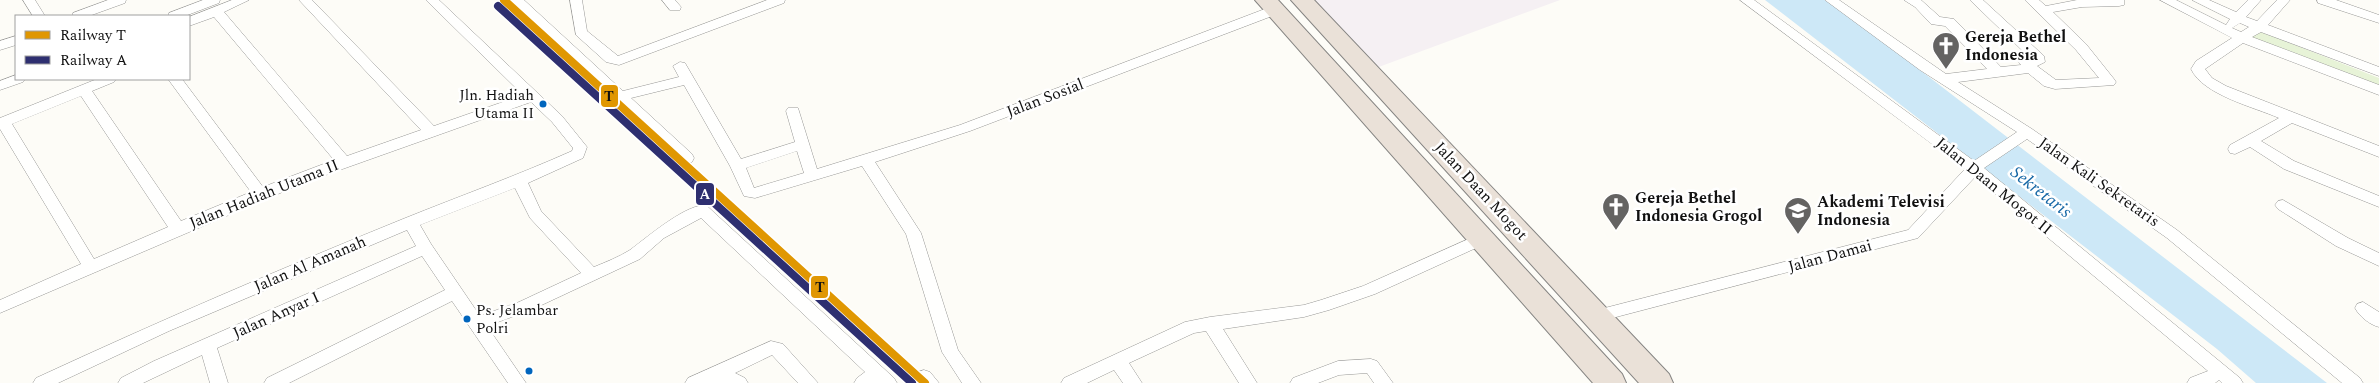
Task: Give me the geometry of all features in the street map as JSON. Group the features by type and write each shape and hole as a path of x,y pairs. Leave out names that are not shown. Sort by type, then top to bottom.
{"highway":[{"name":"Jalan Daan Mogot","path":"1302,0 1658,383"},
{"name":"Jalan Daan Mogot","path":"1270,5 1611,383"},
{"path":"1347,89 1377,80"}],"street":[{"path":"29,0 38,15"},
{"path":"87,15 119,0"},
{"path":"178,15 243,0"},
{"path":"305,0 431,132"},
{"path":"432,0 533,96"},
{"path":"516,0 687,158"},
{"path":"576,0 581,32 611,59 619,61 779,0"},
{"name":"Jalan Daan Mogot II","path":"1746,0 1976,166 2234,383"},
{"name":"Jalan Kali Sekretaris","path":"1831,0 2172,234 2354,383"},
{"path":"1910,0 1920,4 1936,21 1949,22 1998,72"},
{"path":"1976,0 2039,59 2038,62 2025,61 2031,68 2055,85 2108,82 2081,47 2031,0"},
{"path":"2166,0 2234,35 2379,90"},
{"path":"2198,0 2259,26 2379,72"},
{"path":"2234,35 2239,18 2255,0"},
{"path":"2284,0 2259,26 2234,35 2201,64 2198,69 2200,74 2216,87 2379,152"},
{"path":"2323,0 2379,19"},
{"path":"2043,10 2082,3 2119,2"},
{"name":"Jalan Sosial","path":"680,66 737,166 749,192 752,193 866,160 965,128 1270,5"},
{"path":"190,21 215,6"},
{"path":"215,6 344,162"},
{"path":"0,46 15,40"},
{"path":"1945,80 2031,68"},
{"path":"621,96 688,79"},
{"path":"0,86 15,80"},
{"path":"91,267 2,123 106,80"},
{"path":"176,80 261,195"},
{"path":"83,89 178,229"},
{"name":"Jalan Hadiah Utama II","path":"0,308 178,229 261,195 344,162 533,96"},
{"name":"Jalan Al Amanah","path":"42,383 154,329 575,156 580,150 577,143 557,119 533,96"},
{"path":"793,111 812,176"},
{"path":"2235,149 2290,117"},
{"name":"Jalan Damai","path":"1597,316 1913,234 1976,166 2024,134"},
{"path":"2249,140 2289,164 2379,202"},
{"path":"737,166 802,144"},
{"path":"866,160 913,234 950,352 972,383"},
{"path":"518,181 535,214 592,275"},
{"path":"2283,205 2342,242 2379,260"},
{"path":"478,323 525,306 634,255 659,234 704,210 883,378"},
{"path":"411,222 425,248 478,323 517,383"},
{"path":"1070,383 1190,327 1304,311 1323,306 1369,290 1482,239"},
{"name":"Jalan Anyar I","path":"127,383 425,248"},
{"path":"274,383 456,292"},
{"path":"2363,308 2379,321"},
{"path":"1210,323 1248,383"},
{"path":"208,346 220,383"},
{"path":"694,383 742,363 771,348 777,349 809,383"},
{"path":"1118,362 1133,383"},
{"path":"1299,383 1338,368 1371,366 1384,383"},
{"path":"863,383 883,378"},
{"path":"719,383 731,379 739,383"}],"shaded area":[{"path":"1313,0 1560,0 1376,68"}],"green space":[{"path":"2252,28 2379,78 2379,89 2239,36"}],"water":[{"name":"Sekretaris","path":"1765,0 1825,0 1855,20 2327,383 2256,383 2217,349"}],"rail line":[{"name":"T","path":"504,0 925,383"},
{"name":"A","path":"498,6 912,383"}],"place":[{"name":"Gereja Bethel Indonesia","path":"1946,70"},
{"name":"Jln. Hadiah Utama II","path":"543,104"},
{"name":"Gereja Bethel Indonesia Grogol","path":"1616,231"},
{"name":"Akademi Televisi Indonesia","path":"1798,235"},
{"name":"Ps. Jelambar Polri","path":"467,319"}]}
